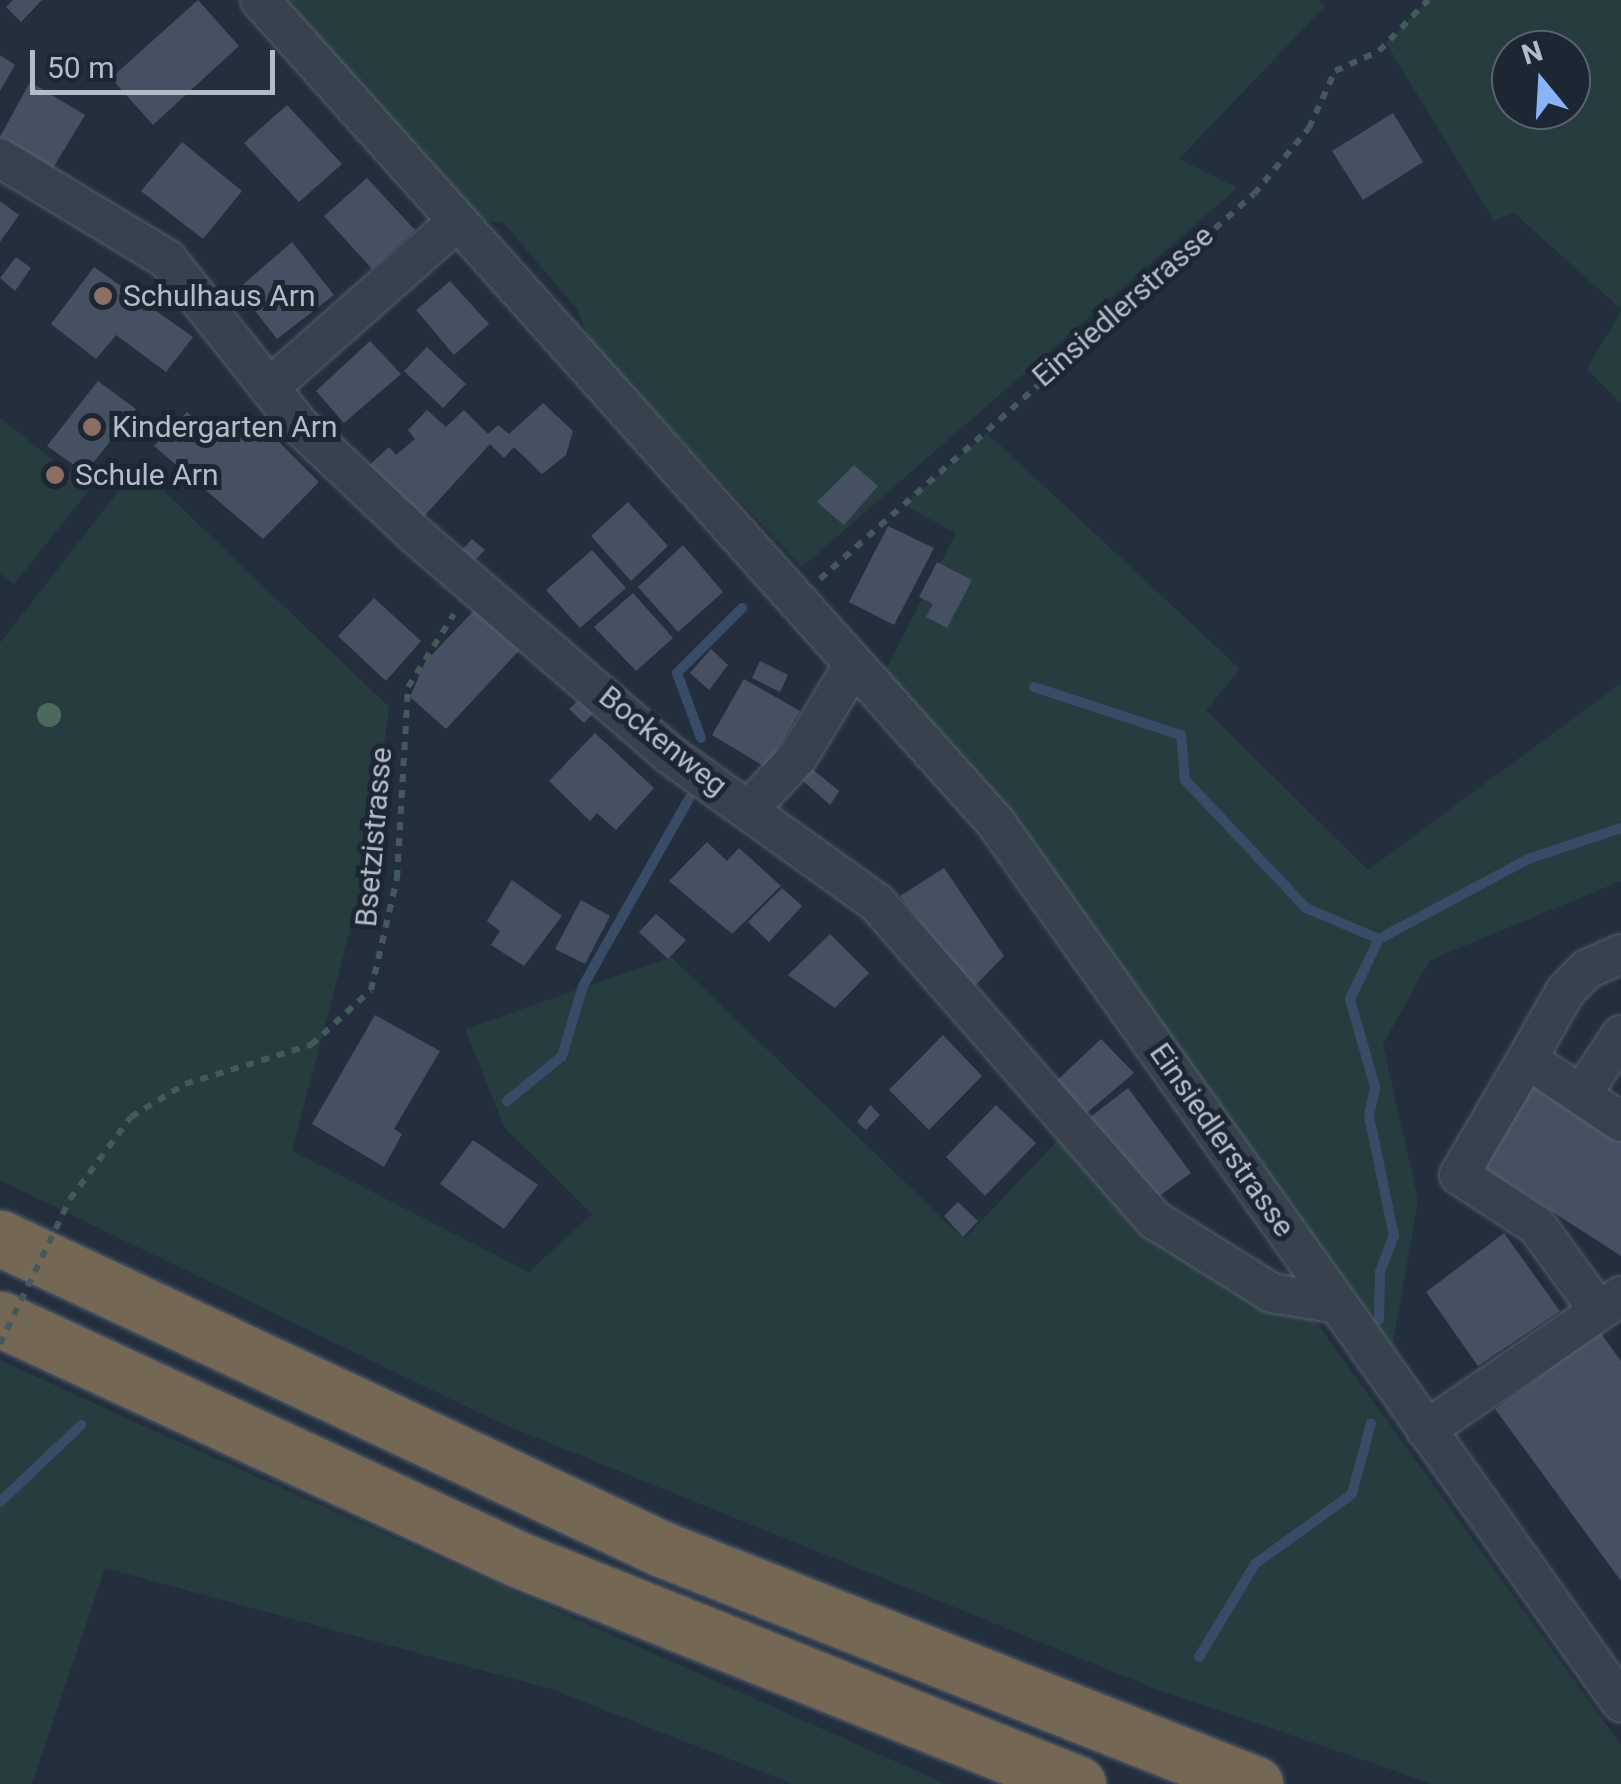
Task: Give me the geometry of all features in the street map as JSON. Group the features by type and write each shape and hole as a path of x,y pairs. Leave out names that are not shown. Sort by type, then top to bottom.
{"highway":[{"path":"0,1238 662,1549 1255,1784"},
{"path":"0,1320 520,1560 1078,1784"}],"street":[{"name":"Einsiedlerstrasse","path":"260,0 996,822 1332,1304 1621,1702"},
{"name":"Bockenweg","path":"0,158 167,259 269,388 475,584 669,754 877,904 1155,1220 1272,1293 1332,1304"},
{"path":"269,388 458,221"},
{"path":"749,809 798,756 853,666"},
{"path":"1426,1430 1609,1303 1536,1226 1459,1175 1565,992 1587,969 1621,954"},
{"path":"1581,1096 1621,1035"},
{"path":"1527,1059 1621,1122"}],"path":[{"name":"Einsiedlerstrasse","path":"796,598 1254,194 1309,128 1336,71 1378,51 1428,0"},
{"name":"Bsetzistrasse","path":"0,1344 70,1200 102,1145 154,1100 311,1045 371,990 397,878 408,687 475,584"}],"green space":[{"path":"281,0 1319,0 1325,6 1179,159 1237,188 802,567 592,345 577,309 502,221 483,223"},
{"path":"1428,0 1621,0 1621,309 1514,213 1494,221 1386,43"},
{"path":"1621,311 1621,404 1587,369"},
{"path":"0,418 90,489 14,584 0,573"},
{"path":"987,433 1240,669 1206,710 1368,870 1621,683 1621,881 1430,960 1383,1044 1418,1200 1387,1378 882,677 956,533 904,505"},
{"path":"138,466 389,707 371,851 292,1151 529,1272 592,1214 505,1128 465,1029 671,957 964,1239 1064,1134 1219,1274 1317,1323 1621,1745 1621,1784 1433,1784 1156,1689 498,1422 0,1180 0,643"},
{"path":"0,1360 946,1784 793,1784 551,1689 105,1568 32,1784 0,1784"}],"building":[{"path":"13,0 42,0 21,22 6,7"},
{"path":"198,0 239,46 153,125 111,78"},
{"path":"0,55 15,65 0,91"},
{"path":"30,82 85,115 53,168 0,137"},
{"path":"287,105 342,164 299,202 244,143"},
{"path":"1393,113 1423,162 1363,200 1332,151"},
{"path":"182,142 242,191 203,239 141,191"},
{"path":"367,178 415,230 372,269 324,216"},
{"path":"0,201 19,215 0,242"},
{"path":"292,242 334,295 277,339 238,289"},
{"path":"16,257 31,268 15,291 0,278"},
{"name":"Schulhaus Arn","path":"94,267 193,337 166,372 116,335 96,359 51,324"},
{"path":"450,281 489,324 454,355 416,310"},
{"path":"370,341 401,374 344,423 316,391"},
{"path":"427,347 466,384 443,408 404,371"},
{"name":"Kindergarten Arn","path":"98,381 136,409 85,473 47,446"},
{"path":"543,403 573,431 566,455 542,474 514,447 504,458 490,444 417,524 365,469 389,447 396,455 415,439 408,430 427,410 446,427 464,410 488,434 498,425 509,434"},
{"path":"187,412 220,442 250,413 319,482 263,539 154,446"},
{"path":"854,465 878,486 844,525 817,502"},
{"path":"628,502 668,546 631,581 591,536"},
{"path":"888,526 934,548 894,625 849,602"},
{"path":"472,539 485,550 472,563 460,552"},
{"path":"683,545 723,592 678,632 638,587"},
{"path":"592,550 626,588 580,628 546,590"},
{"path":"937,562 972,580 947,628 926,617 933,604 919,597"},
{"path":"633,593 673,638 636,671 594,627"},
{"path":"374,598 421,641 386,681 338,636"},
{"path":"482,602 526,643 446,729 410,697 425,662"},
{"path":"711,649 728,665 709,690 690,673"},
{"path":"760,661 788,675 780,692 752,678"},
{"path":"744,679 800,711 767,768 712,735"},
{"path":"583,696 597,709 584,723 569,709"},
{"path":"595,733 654,788 616,830 597,813 590,821 549,781"},
{"path":"811,768 839,791 830,805 802,780"},
{"path":"707,842 727,861 739,848 781,886 732,934 669,881"},
{"path":"944,868 1004,956 972,989 900,896"},
{"path":"512,880 562,916 524,966 491,945 500,931 487,921"},
{"path":"782,888 802,906 769,942 748,922"},
{"path":"581,900 610,916 585,964 555,949"},
{"path":"656,914 686,940 668,959 639,932"},
{"path":"830,934 869,973 835,1008 788,975"},
{"path":"375,1015 440,1051 394,1129 402,1134 384,1167 312,1124"},
{"path":"943,1035 982,1076 929,1130 889,1090"},
{"path":"1101,1039 1134,1073 1082,1117 1051,1086"},
{"path":"1529,1078 1621,1137 1621,1256 1478,1164"},
{"path":"1128,1088 1191,1173 1151,1202 1089,1118"},
{"path":"870,1105 880,1115 866,1130 857,1122"},
{"path":"996,1105 1036,1143 985,1196 946,1157"},
{"path":"473,1140 538,1185 504,1229 440,1184"},
{"path":"958,1202 978,1221 963,1237 944,1216"},
{"path":"1504,1233 1560,1311 1478,1366 1426,1292"},
{"path":"1600,1332 1621,1361 1621,1581 1495,1409"}],"waterway":[{"path":"701,738 677,673 742,608"},
{"path":"1034,687 1181,735 1185,780 1306,908 1379,939"},
{"path":"507,1101 562,1056 583,986 689,799"},
{"path":"1379,1320 1380,1272 1394,1236 1369,1116 1375,1087 1350,999 1379,939 1528,859 1621,828"},
{"path":"1199,1657 1255,1564 1352,1494 1371,1423"},
{"path":"0,1502 81,1425"}],"place":[{"name":"Schulhaus Arn","path":"103,296"},
{"name":"Kindergarten Arn","path":"92,427"},
{"name":"Schule Arn","path":"55,475"}]}
